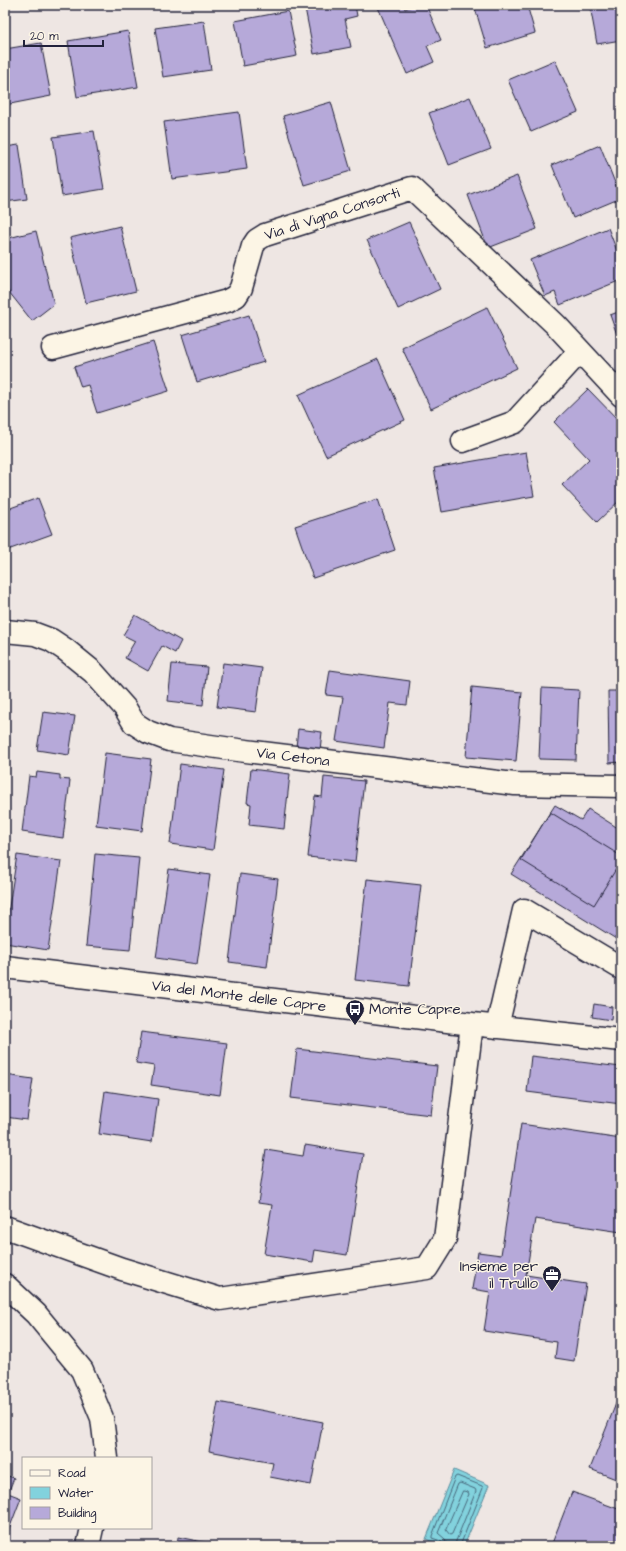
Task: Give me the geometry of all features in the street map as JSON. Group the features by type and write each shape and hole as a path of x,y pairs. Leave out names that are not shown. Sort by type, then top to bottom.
{"street":[{"name":"Via di Vigna Consorti","path":"53,348 227,301 236,296 241,288 253,246 257,240 265,235 412,188 556,325 621,396"},
{"path":"462,440 515,422 580,351"},
{"name":"Via Cetona","path":"5,631 36,634 51,640 94,672 125,708 134,723 148,732 169,740 238,750 515,784 621,786"},
{"path":"497,1027 524,910 621,968"},
{"name":"Via del Monte delle Capre","path":"5,967 497,1027 621,1040"},
{"path":"5,1227 122,1270 220,1299 427,1268 445,1239 472,1024"},
{"path":"5,1285 36,1314 82,1370 102,1418 107,1457"},
{"path":"88,1546 92,1529"}],"water":[{"path":"454,1470 489,1485 464,1546 442,1546 426,1539"}],"building":[{"path":"318,5 355,5 357,16 345,19 351,47 314,54 305,8"},
{"path":"377,5 403,5 405,9 415,5 426,5 441,40 427,46 434,62 407,74"},
{"path":"474,5 527,5 535,33 487,48"},
{"path":"621,5 621,40 597,44 590,6"},
{"path":"288,11 297,56 243,66 235,21"},
{"path":"204,21 211,70 163,77 155,28"},
{"path":"128,31 138,87 77,97 68,41"},
{"path":"41,43 51,96 5,105 5,49"},
{"path":"555,60 578,112 531,132 508,80"},
{"path":"470,97 491,149 449,165 429,113"},
{"path":"331,102 351,171 304,185 283,116"},
{"path":"239,112 247,169 172,179 164,122"},
{"path":"94,131 104,189 62,196 53,137"},
{"path":"19,145 27,199 5,202 5,147"},
{"path":"600,145 621,198 573,218 552,165"},
{"path":"517,176 537,229 488,248 468,195"},
{"path":"409,222 440,289 398,309 367,240"},
{"path":"120,226 136,291 86,303 70,238"},
{"path":"608,228 621,261 621,265 618,266 621,274 621,280 560,305 555,292 545,296 530,260"},
{"path":"36,231 54,304 32,321 5,287 5,239"},
{"path":"487,307 517,368 431,409 402,348"},
{"path":"621,311 621,346 610,315"},
{"path":"249,315 264,362 197,382 182,335"},
{"path":"153,342 169,391 97,413 88,385 81,387 74,367"},
{"path":"378,359 405,420 326,456 298,395"},
{"path":"588,389 621,423 621,499 597,522 562,485 589,459 554,422"},
{"path":"526,452 534,496 442,512 434,468"},
{"path":"38,498 52,534 5,551 5,510"},
{"path":"378,499 395,550 313,578 295,526"},
{"path":"135,615 181,641 175,653 162,646 148,671 125,658 135,641 123,635"},
{"path":"223,663 262,668 256,712 217,707"},
{"path":"172,664 207,667 203,705 168,701"},
{"path":"330,670 410,681 407,705 390,703 384,748 336,741 343,697 326,695"},
{"path":"472,687 522,692 516,761 466,757"},
{"path":"542,688 579,690 576,760 539,759"},
{"path":"608,691 621,691 621,762 609,763"},
{"path":"43,712 75,716 69,755 37,750"},
{"path":"298,729 322,732 320,750 296,747"},
{"path":"105,753 151,759 142,831 96,825"},
{"path":"180,764 224,770 213,850 170,844"},
{"path":"251,769 290,774 284,829 249,825 251,804 247,803"},
{"path":"37,772 60,775 60,779 70,780 63,838 22,832 29,776 36,777"},
{"path":"324,777 364,781 355,862 308,857 315,796 322,797"},
{"path":"555,805 581,820 588,809 621,830 621,942 511,874"},
{"path":"550,812 621,856 621,861 594,905 521,860"},
{"path":"95,854 139,858 130,950 86,946"},
{"path":"17,855 61,861 48,950 5,943 5,933"},
{"path":"169,869 210,875 197,964 156,958"},
{"path":"240,874 278,879 267,967 229,962"},
{"path":"367,879 421,885 409,986 355,980"},
{"path":"594,1004 612,1007 611,1020 592,1017"},
{"path":"141,1032 227,1043 220,1095 151,1085 154,1066 136,1063"},
{"path":"297,1049 437,1066 431,1115 291,1098"},
{"path":"531,1056 621,1067 621,1104 527,1092"},
{"path":"5,1075 33,1079 27,1120 5,1117"},
{"path":"105,1091 158,1099 152,1142 99,1134"},
{"path":"521,1124 621,1139 621,1232 535,1219 526,1275 586,1284 574,1361 555,1358 557,1342 484,1331 490,1292 472,1289 478,1252 501,1255"},
{"path":"305,1145 363,1154 347,1255 315,1250 313,1262 264,1254 272,1205 258,1203 266,1150 303,1156"},
{"path":"621,1391 621,1481 590,1469"},
{"path":"218,1402 323,1422 311,1485 270,1477 273,1463 209,1451"},
{"path":"5,1475 14,1478 8,1493 21,1498 5,1540"},
{"path":"572,1492 621,1510 621,1536 617,1546 551,1546"},
{"path":"178,1537 222,1546 177,1546"}],"place":[{"name":"Monte Capre","path":"355,1026"},
{"name":"Insieme per il Trullo","path":"552,1292"}]}
